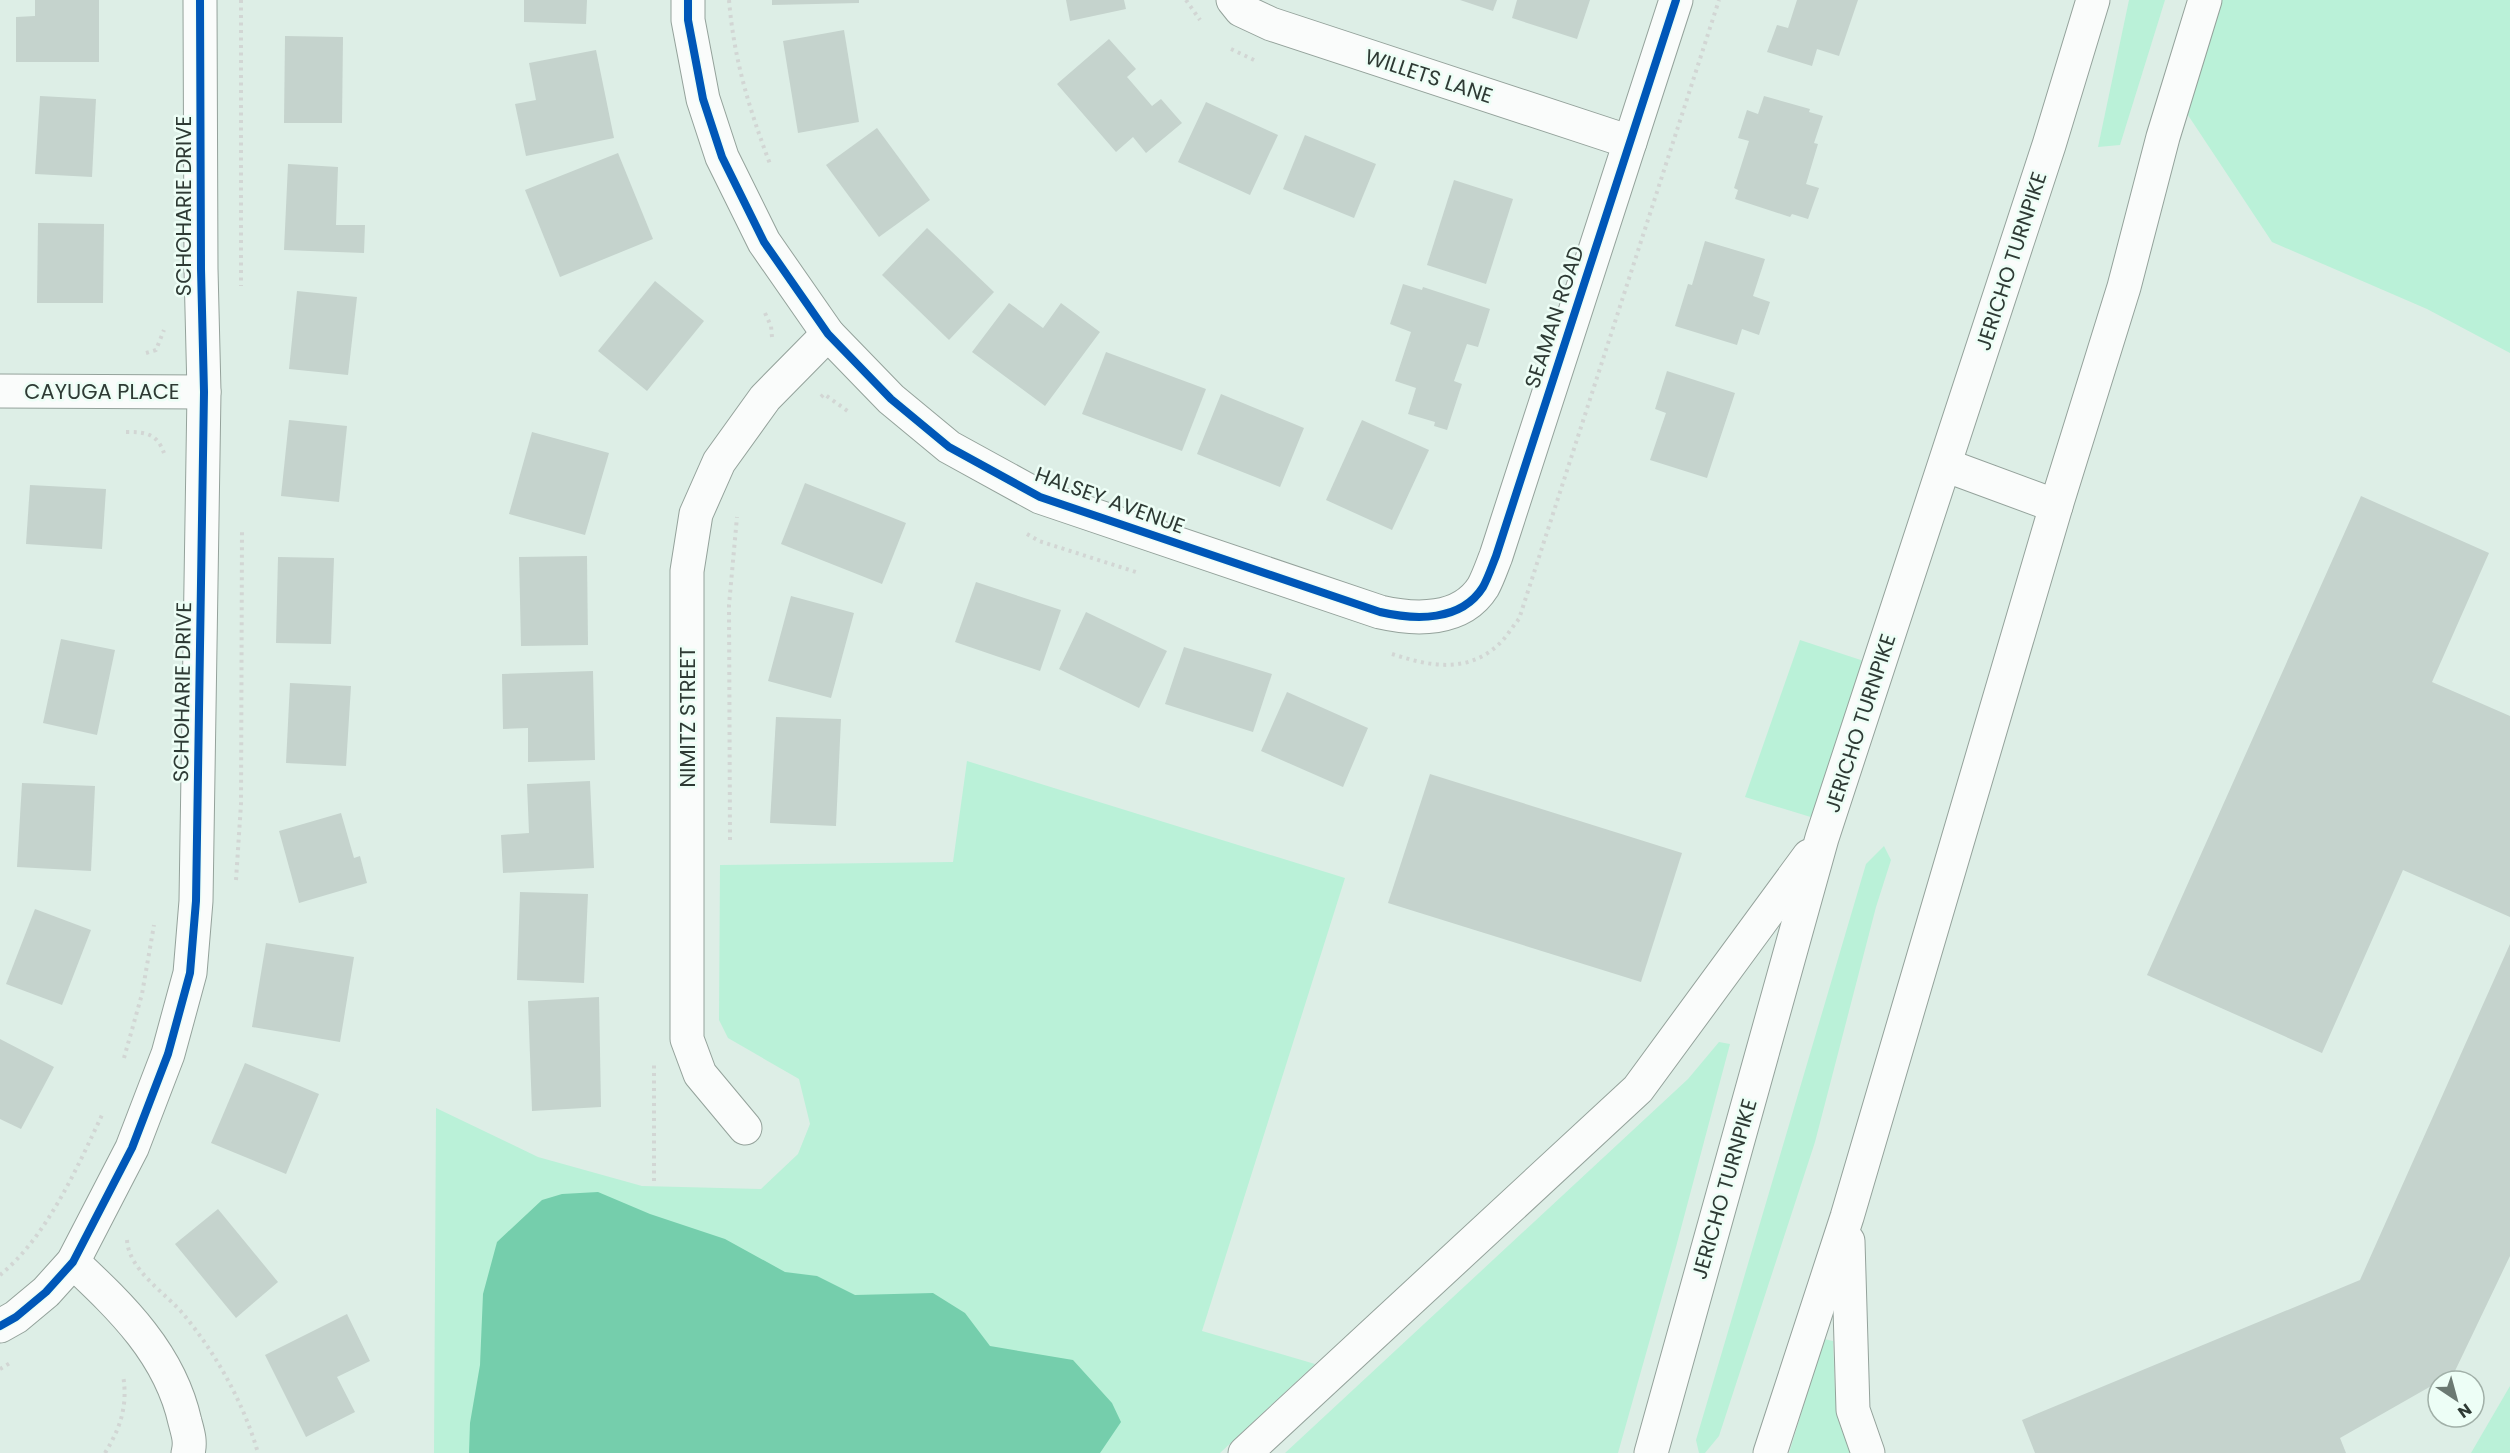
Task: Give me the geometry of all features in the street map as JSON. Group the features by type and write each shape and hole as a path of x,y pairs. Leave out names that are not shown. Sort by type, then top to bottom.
{"street":[{"name":"SCHOHARIE DRIVE","path":"0,1326 16,1317 46,1292 73,1262 132,1149 168,1054 190,974 196,890 204,392 200,0"},
{"name":"HALSEY AVENUE","path":"688,0 688,21 703,99 722,157 764,242 828,334 891,399 948,447 1040,497 1380,612 1406,618 1431,616"},
{"name":"WILLETS LANE","path":"1233,0 1241,10 1271,24 1630,142"},
{"name":"SEAMAN ROAD","path":"1431,616 1444,615 1463,606 1483,587 1499,545 1676,0"},
{"name":"JERICHO TURNPIKE","path":"1651,1453 1822,838 2049,145 2093,0"},
{"path":"1770,1453 1847,1217 2056,506 2124,287 2163,137 2205,0"},
{"name":"NIMITZ STREET","path":"745,1128 700,1074 687,1039 687,571 696,514 719,462 765,398 828,334"},
{"name":"CAYUGA PLACE","path":"0,391 204,392"},
{"path":"1945,465 2056,506"},
{"path":"1245,1453 1638,1089 1822,838"},
{"path":"1847,1217 1853,1410 1868,1453"},
{"path":"73,1262 113,1298 162,1360 182,1405 191,1445 188,1453"}],"path":[{"path":"729,0 732,34 746,100 771,166"},
{"path":"1385,652 1419,663 1444,666 1469,662 1498,645 1519,619 1719,0"},
{"path":"135,356 156,350 166,325"},
{"path":"817,400 824,394 850,413"},
{"path":"122,432 146,432 160,441 166,458"},
{"path":"730,840 729,605 738,513"},
{"path":"1019,530 1039,541 1140,573"},
{"path":"121,1065 142,994 155,920"},
{"path":"0,1275 9,1268 34,1238 53,1209 77,1166 106,1104"},
{"path":"0,1368 15,1359"},
{"path":"105,1453 123,1419 126,1393 122,1372"}],"shaded area":[{"path":"2129,0 2165,0 2120,145 2098,147"},
{"path":"2205,0 2510,0 2510,353 2427,309 2272,242 2176,97"},
{"path":"1800,640 1879,666 1827,822 1745,797"},
{"path":"967,761 1345,878 1202,1331 1315,1364 1220,1453 434,1453 436,1108 538,1157 642,1186 761,1189 798,1154 810,1124 799,1079 728,1038 719,1020 720,865 953,862"},
{"path":"1884,846 1891,860 1876,907 1815,1142 1719,1436 1705,1453 1699,1453 1696,1440 1866,864"},
{"path":"1719,1042 1730,1044 1618,1453 1285,1453 1688,1079"},
{"path":"598,1192 650,1214 725,1239 785,1272 817,1276 855,1295 933,1293 965,1313 990,1346 1073,1360 1112,1403 1121,1422 1100,1453 469,1453 470,1423 480,1365 483,1294 497,1242 542,1200 562,1194"},
{"path":"1824,1339 1833,1341 1835,1391 1853,1453 1789,1453"},
{"path":"2510,1386 2510,1453 2471,1453"}],"building":[{"path":"35,0 99,0 99,62 16,62 16,17 35,16"},
{"path":"524,0 587,0 586,24 524,22"},
{"path":"772,0 859,0 859,3 772,5"},
{"path":"1066,0 1124,0 1126,9 1070,21"},
{"path":"1460,0 1497,0 1493,11"},
{"path":"1517,0 1590,0 1577,39 1512,18"},
{"path":"1797,0 1858,0 1839,56 1817,49 1812,66 1767,52 1777,25 1788,28"},
{"path":"844,30 859,122 798,133 783,41"},
{"path":"285,36 343,37 342,123 284,123"},
{"path":"1109,39 1136,69 1127,77 1152,106 1161,99 1182,123 1146,153 1133,137 1116,152 1057,84"},
{"path":"596,50 614,138 526,156 515,104 536,100 529,63"},
{"path":"40,96 96,99 92,177 35,174"},
{"path":"1764,96 1810,109 1809,112 1823,116 1814,143 1818,144 1806,184 1819,188 1808,219 1792,214 1790,217 1735,199 1738,190 1734,188 1749,141 1738,138 1747,110 1758,114"},
{"path":"1206,102 1278,135 1250,195 1178,162"},
{"path":"877,128 930,200 879,237 826,165"},
{"path":"1305,135 1376,164 1354,218 1283,189"},
{"path":"618,153 653,239 560,277 525,190"},
{"path":"288,164 338,167 336,225 365,225 364,253 284,250"},
{"path":"1454,180 1513,199 1486,284 1427,265"},
{"path":"38,223 104,224 103,303 37,303"},
{"path":"927,228 994,292 949,340 882,275"},
{"path":"1705,241 1765,259 1753,296 1770,302 1759,335 1742,329 1737,345 1675,326 1688,284 1692,285"},
{"path":"655,281 704,321 647,391 598,351"},
{"path":"1403,284 1422,290 1423,287 1490,309 1478,347 1467,344 1454,381 1462,384 1447,430 1434,426 1435,422 1408,414 1416,388 1395,381 1411,332 1390,324"},
{"path":"297,291 357,297 348,375 289,369"},
{"path":"1009,303 1043,328 1061,303 1100,332 1045,406 972,352"},
{"path":"1106,352 1206,389 1182,451 1082,414"},
{"path":"1667,371 1735,393 1707,478 1650,460 1666,413 1655,409"},
{"path":"1221,394 1304,428 1280,487 1197,454"},
{"path":"289,420 347,426 339,502 281,496"},
{"path":"1362,420 1429,450 1392,530 1326,500"},
{"path":"532,432 609,453 585,535 509,514"},
{"path":"805,483 906,523 882,584 781,544"},
{"path":"30,485 106,489 102,549 26,544"},
{"path":"2361,496 2489,553 2432,682 2510,716 2510,917 2403,870 2322,1053 2147,975"},
{"path":"587,556 588,645 521,646 519,557"},
{"path":"278,557 334,558 331,644 276,643"},
{"path":"976,582 1061,610 1040,671 955,642"},
{"path":"791,596 854,613 831,698 768,681"},
{"path":"1086,612 1167,651 1139,708 1059,669"},
{"path":"61,639 115,650 97,735 43,723"},
{"path":"1184,647 1272,674 1253,732 1165,704"},
{"path":"593,671 595,760 528,762 528,728 503,729 502,674"},
{"path":"290,683 351,686 346,766 286,763"},
{"path":"1287,692 1368,728 1343,787 1261,751"},
{"path":"776,717 841,719 836,826 770,823"},
{"path":"1430,774 1682,853 1641,982 1388,903"},
{"path":"590,781 594,868 503,873 501,835 529,833 527,784"},
{"path":"22,783 95,786 91,871 17,867"},
{"path":"341,813 354,858 360,856 367,883 299,903 279,831"},
{"path":"520,892 588,894 584,983 517,980"},
{"path":"35,909 91,930 62,1005 6,984"},
{"path":"266,943 354,957 340,1042 252,1027"},
{"path":"2510,944 2510,1256 2456,1369 2426,1369 2426,1389 2340,1438 2346,1453 2035,1453 2022,1420 2360,1280"},
{"path":"599,997 601,1107 532,1111 528,1001"},
{"path":"0,1039 54,1067 21,1129 0,1119"},
{"path":"245,1063 319,1094 286,1174 211,1143"},
{"path":"218,1209 278,1282 236,1318 175,1244"},
{"path":"347,1314 370,1361 337,1377 355,1412 306,1437 265,1355"}],"cycle path":[{"path":"0,1326 16,1317 46,1292 73,1262 132,1148 168,1054 190,973 196,901 204,392 200,0"},
{"path":"688,0 688,20 703,99 722,157 764,242 828,334 891,399 949,447 1040,497 1380,612 1422,617 1436,616 1463,607 1483,587 1488,576 1676,0"}]}
